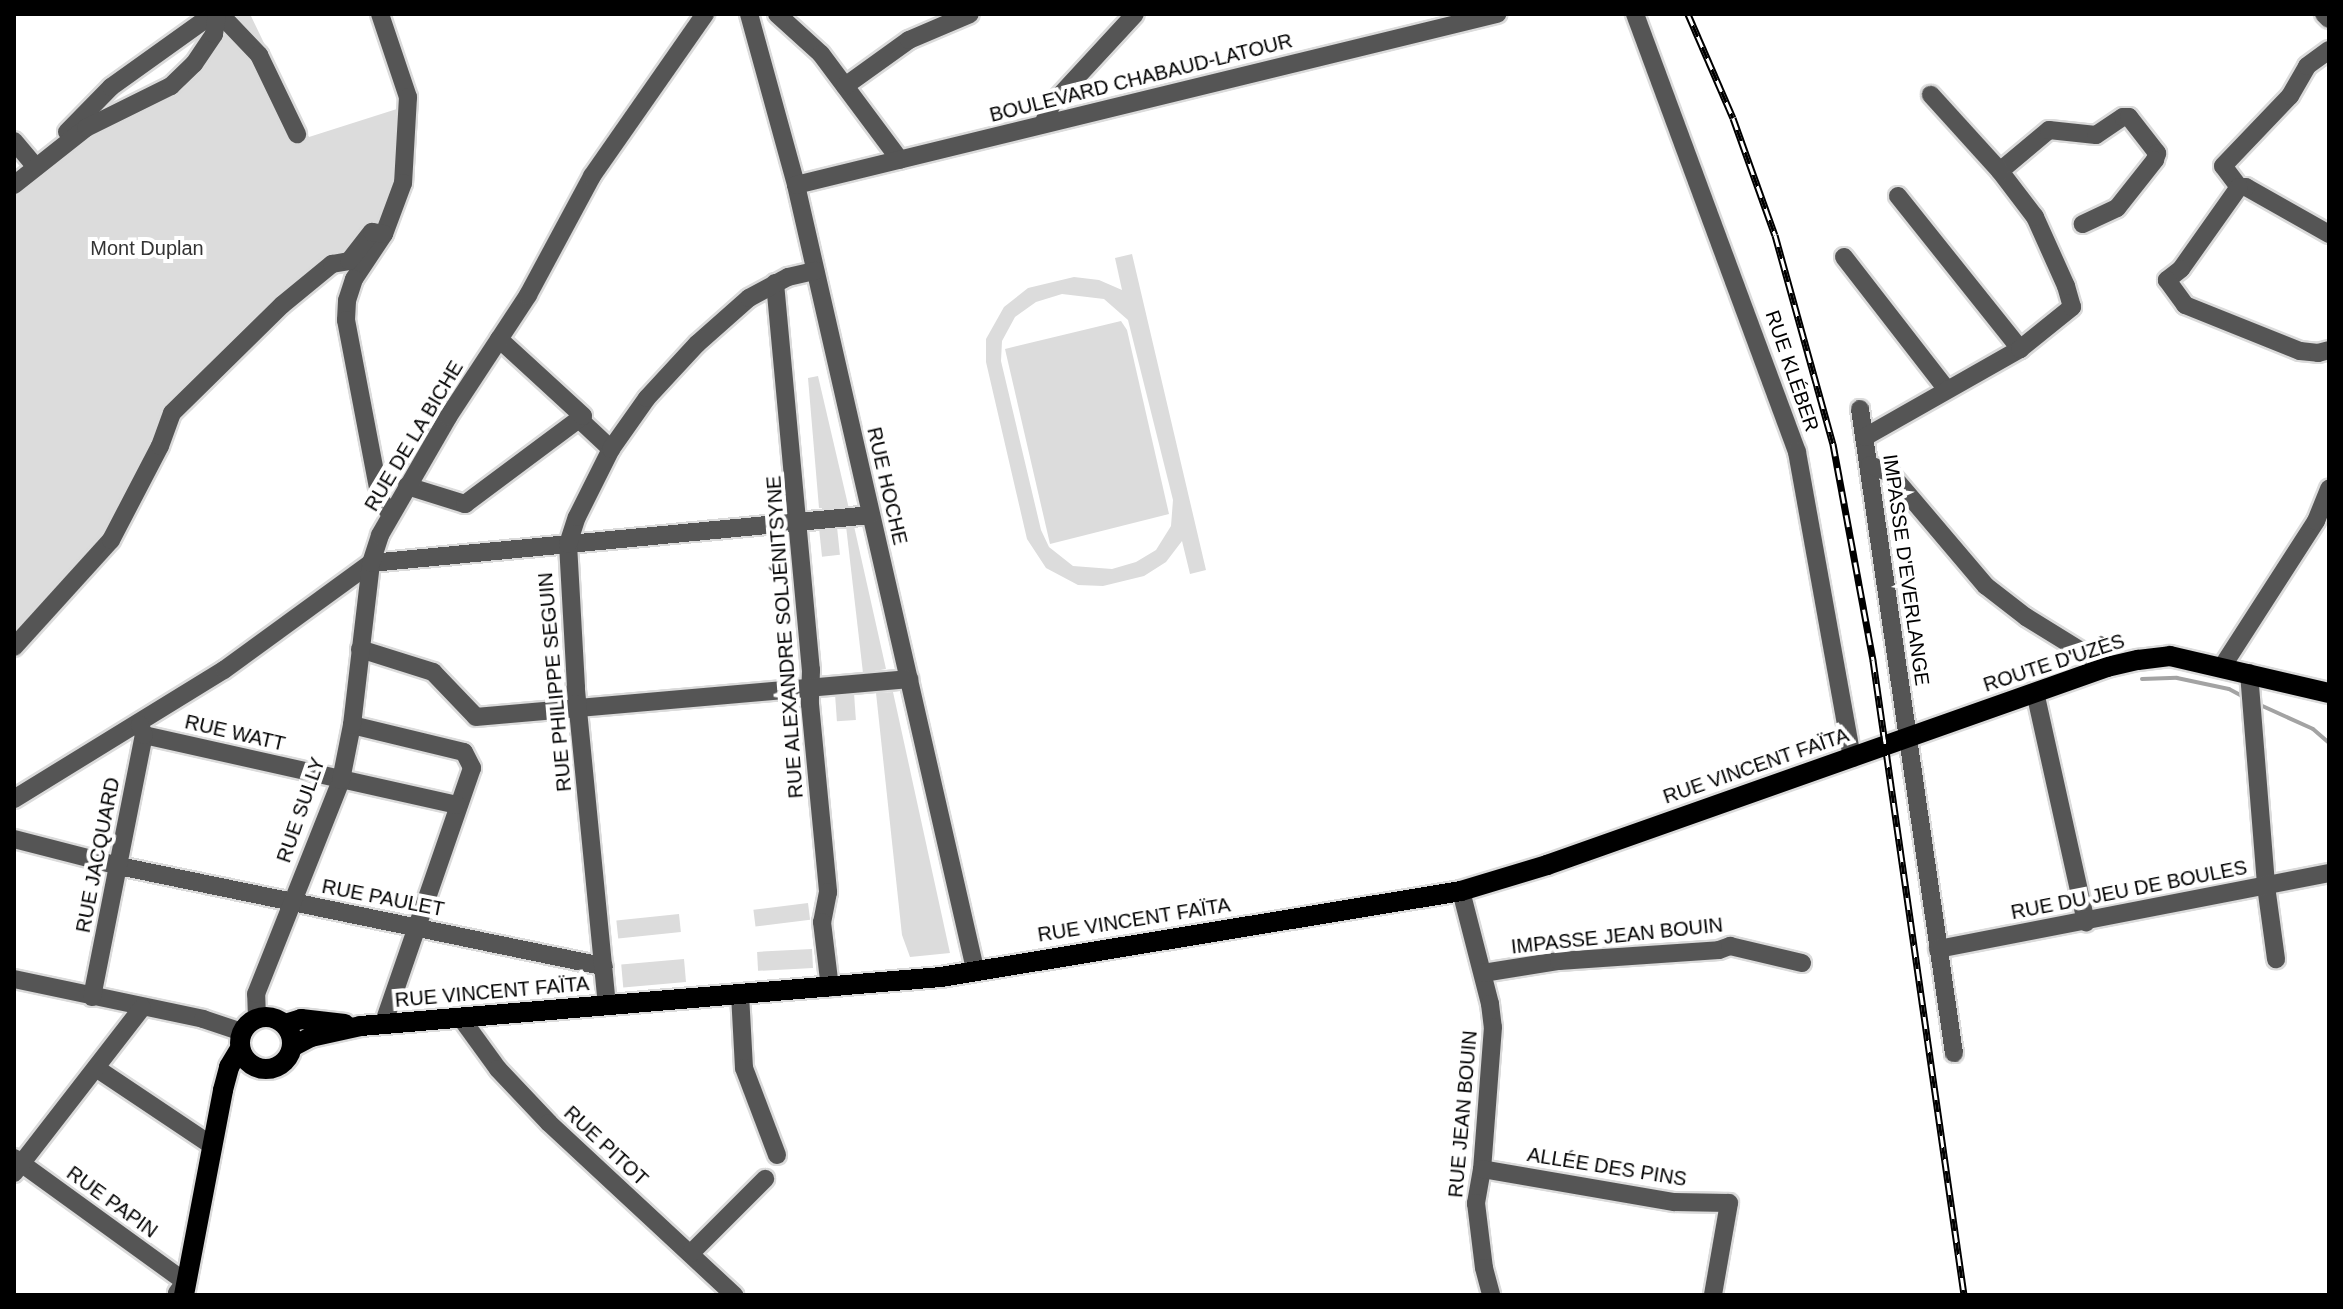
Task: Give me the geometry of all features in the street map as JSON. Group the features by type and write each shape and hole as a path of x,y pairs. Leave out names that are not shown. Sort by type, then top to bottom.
{"main road":[{"name":"ROUTE D'UZÈS","path":"1899,741 2107,667 2170,656 2329,693"},
{"name":"RUE VINCENT FAÏTA","path":"285,1024 301,1019 361,1026 383,1025 941,977 1461,891 1547,865 1899,741"},
{"path":"223,1090 259,1069 278,1067 290,1055 292,1047 285,1024 274,1017 246,1033 244,1058 259,1069"},
{"name":"RUE VINCENT FAÏTA","path":"292,1047 311,1037 361,1026"},
{"name":"RUE SULLY","path":"182,1291 223,1090 229,1067 246,1033"}],"street":[{"path":"217,14 259,55 297,134"},
{"path":"55,151 70,127 111,87 217,14"},
{"path":"14,185 86,128 171,86 194,64 214,34 217,14"},
{"path":"380,14 402,73 409,112 403,183 384,234 354,279 346,320 380,499 390,514"},
{"name":"RUE DE LA BICHE","path":"371,563 390,514 528,295 592,176 705,14"},
{"name":"RUE HOCHE","path":"749,14 796,185 975,969"},
{"path":"777,14 821,54 900,160"},
{"path":"845,86 909,40 970,14"},
{"name":"BOULEVARD CHABAUD-LATOUR","path":"796,185 1497,14"},
{"name":"RUE KLÉBER","path":"1635,14 1780,399 1797,452 1852,758"},
{"path":"2324,14 2329,19"},
{"path":"1043,124 1052,104 1128,16"},
{"path":"2239,187 2223,166 2290,96 2307,66 2329,50"},
{"path":"1865,437 2020,349 2072,307 2035,217 2000,171 1931,95"},
{"path":"2000,171 2049,130 2096,135 2123,117 2129,117 2157,153 2155,160 2117,208 2082,224"},
{"path":"14,141 36,167"},
{"path":"2239,187 2246,187 2327,237"},
{"path":"2239,187 2181,269 2167,280 2185,305 2300,351 2318,353 2329,350"},
{"path":"1898,196 2020,349"},
{"path":"14,647 111,540 160,446 172,413 282,305 332,264 349,261 372,232 384,234"},
{"path":"1844,257 1947,390"},
{"name":"RUE PHILIPPE SEGUIN","path":"607,1006 578,709 568,544 577,517 611,449 647,398 697,344 749,298 775,283 815,271"},
{"name":"RUE ALEXANDRE SOLJÉNITSYNE","path":"775,283 799,523 828,892 822,922 830,988"},
{"path":"407,486 465,504 583,416 499,339"},
{"name":"IMPASSE D'EVERLANGE","path":"1860,409 1870,465 1899,741 1954,1053"},
{"path":"579,419 611,449"},
{"path":"1870,465 1890,473 1986,586 2026,617 2107,667"},
{"path":"2222,667 2316,521 2329,488"},
{"path":"14,799 142,729 371,563 871,515"},
{"name":"RUE SULLY","path":"246,1033 256,994 341,780 352,725 371,563"},
{"path":"360,649 433,672 476,717 909,679"},
{"path":"2249,673 2266,886 2276,959"},
{"path":"2035,692 2045,726 2086,922"},
{"path":"352,725 464,752 472,768 383,1025"},
{"name":"RUE WATT","path":"142,729 341,780 457,805"},
{"name":"RUE JACQUARD","path":"92,997 119,866 142,729"},
{"name":"RUE PAULET","path":"14,839 119,866 604,966"},
{"name":"RUE DU JEU DE BOULES","path":"1938,949 2329,873"},
{"name":"RUE JEAN BOUIN","path":"1461,891 1483,973 1493,1027 1482,1169 1476,1203 1484,1268 1491,1295"},
{"name":"IMPASSE JEAN BOUIN","path":"1483,973 1559,961 1719,950 1730,946 1802,963"},
{"path":"14,979 203,1019 246,1033"},
{"path":"740,994 744,1068 777,1155"},
{"path":"17,1165 142,1008"},
{"name":"RUE PITOT","path":"461,1018 498,1069 549,1123 734,1295"},
{"path":"96,1068 211,1145"},
{"name":"RUE PAPIN","path":"17,1165 182,1291"},
{"name":"ALLÉE DES PINS","path":"1482,1169 1674,1202 1729,1203 1713,1295"},
{"path":"691,1253 765,1179"}],"green space":[{"name":"Mont Duplan","path":"227,14 250,14 309,137 400,108 393,190 380,219 344,258 159,429 102,533 46,608 14,641 14,197 76,140 164,96"},
{"path":"1132,254 1206,570 1190,574 1182,541 1166,562 1144,576 1103,586 1078,585 1046,568 1027,539 986,362 986,339 1004,307 1028,288 1074,277 1099,280 1122,290 1115,258","holes":["1062,294 1104,299 1128,320 1173,500 1171,526 1156,550 1136,562 1112,569 1073,566 1049,547 1041,530 1001,361 1002,341 1015,317 1036,302"]},
{"path":"1121,321 1127,330 1169,514 1050,544 1005,349"},
{"path":"818,376 849,509 819,508 808,378"},
{"path":"846,526 854,526 886,669 863,673"},
{"path":"837,527 840,555 822,557 819,529"},
{"path":"893,692 950,953 910,957 902,935 876,693"},
{"path":"854,693 856,720 837,721 835,694"},
{"path":"808,903 810,920 755,927 753,910"},
{"path":"679,914 681,932 618,938 616,921"},
{"path":"812,949 813,968 758,971 757,952"},
{"path":"684,959 686,982 623,987 621,964"}],"waterway":[{"path":"2142,679 2177,678 2229,689 2246,698"},
{"path":"2258,704 2313,729 2329,743"}],"railway":[{"path":"1688,14 1733,118 1775,235 1833,444 1873,660 1964,1295"}]}
